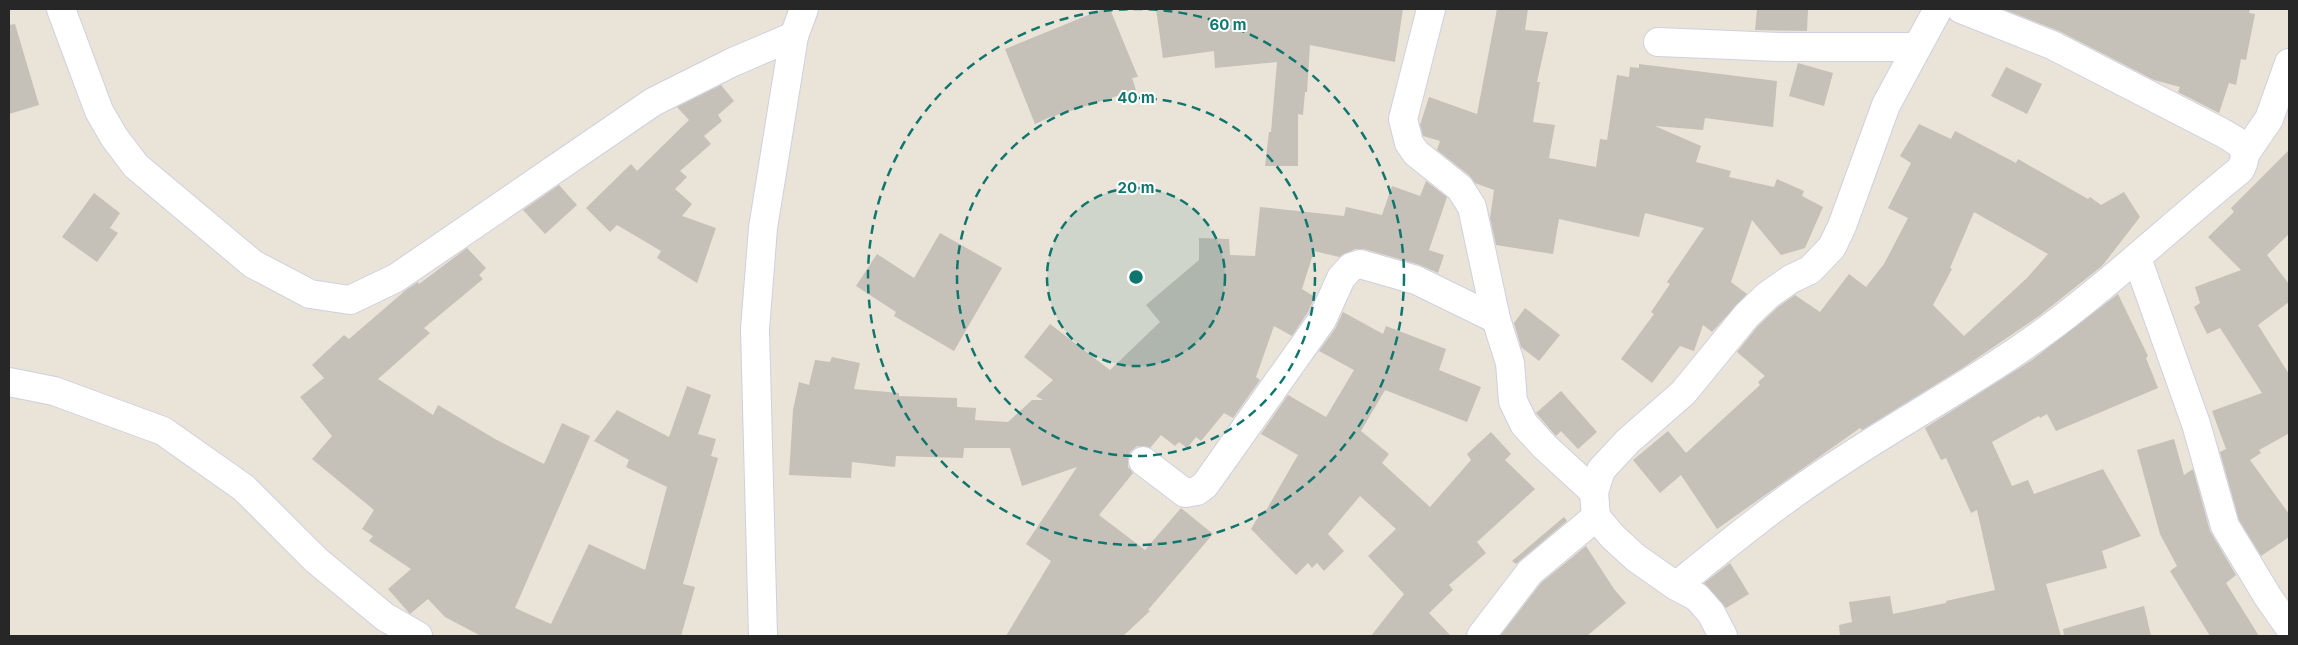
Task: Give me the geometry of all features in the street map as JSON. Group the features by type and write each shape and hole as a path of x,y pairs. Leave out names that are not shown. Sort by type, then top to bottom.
{"street":[{"path":"61,9 99,111 114,137 136,166 253,264 310,294 350,300 396,278 653,102 733,62 794,36"},
{"path":"763,636 755,329 763,228 794,36 804,9"},
{"path":"1431,9 1403,119 1405,134 1416,153 1460,188 1472,207 1496,319 1510,363 1514,401 1524,424 1595,504 1613,537 1636,558 1676,586 1697,597 1711,613 1724,636"},
{"path":"1481,636 1530,572 1595,504 1601,470 1628,441 1683,393 1747,315 1791,279 1810,270 1832,248 1842,226 1886,106 1938,9"},
{"path":"1676,586 1741,533 1839,462 2049,328 2137,258 2183,215 2240,170 2244,162 2245,154 2242,145 2234,139 2052,45 1961,9"},
{"path":"1658,42 1779,47 1917,47"},
{"path":"2245,154 2269,119 2289,63"},
{"path":"2137,258 2196,424 2225,526 2268,597 2289,627"},
{"path":"1143,461 1186,493 1197,491 1205,485 1322,320 1341,278 1351,266 1360,264 1416,280 1496,319"},
{"path":"9,382 54,391 163,431 244,488 316,560 385,617 418,636"}],"building":[{"path":"1103,9 1110,9 1138,77 1132,78 1136,90 1048,118 1035,124 1005,49"},
{"path":"1156,9 1403,9 1395,62 1310,45 1307,92 1305,92 1303,115 1298,114 1298,166 1265,166 1269,132 1271,132 1277,62 1215,68 1214,51 1163,58"},
{"path":"1497,9 1528,9 1525,30 1548,32 1537,82 1540,82 1533,122 1555,125 1549,158 1596,167 1600,139 1607,140 1617,75 1629,77 1630,67 1639,68 1639,64 1777,81 1773,127 1705,118 1703,130 1655,126 1701,146 1696,162 1731,171 1729,177 1774,187 1777,179 1804,191 1802,196 1823,207 1805,248 1781,255 1752,220 1731,282 1747,294 1712,332 1703,325 1694,351 1680,346 1652,383 1621,359 1654,314 1651,312 1670,284 1667,282 1704,228 1645,213 1639,237 1559,219 1553,254 1496,245 1490,218 1494,190 1475,183 1470,176 1437,150 1440,141 1423,136 1420,125 1429,97 1477,114"},
{"path":"1757,9 1808,9 1807,31 1755,30"},
{"path":"2003,9 2250,9 2249,13 2255,14 2246,60 2241,59 2236,85 2229,83 2219,113 2178,92 2180,87 2154,80 2059,31"},
{"path":"15,24 39,105 9,114 9,25"},
{"path":"1798,63 1833,73 1824,106 1789,96"},
{"path":"2006,67 2042,84 2027,114 1991,96"},
{"path":"721,85 734,101 718,115 722,121 704,136 711,144 680,171 687,177 675,189 692,204 682,216 716,228 697,283 657,258 661,251 617,225 610,232 586,208 631,164 637,171 689,120 677,107"},
{"path":"1919,124 1951,139 1955,131 2016,163 2018,159 2088,199 2090,197 2101,205 2124,192 2140,217 2102,266 2039,316 1964,367 1862,430 1860,428 1717,529 1681,475 1660,493 1633,460 1668,431 1686,453 1760,385 1758,382 1765,376 1737,352 1758,326 1778,307 1795,295 1820,312 1849,274 1866,287 1884,264 1908,218 1888,208 1911,163 1900,156","holes":["1974,212 2048,254 2027,278 1964,336 1933,305 1952,269 1950,268"]},
{"path":"2289,150 2289,234 2267,255 2289,284 2289,302 2258,325 2289,374 2289,436 2288,434 2259,450 2261,453 2250,460 2289,514 2289,537 2261,556 2239,520 2220,452 2226,449 2212,411 2262,393 2220,328 2207,334 2194,307 2200,303 2195,287 2241,270 2208,237 2234,212 2231,208"},
{"path":"1426,181 1447,197 1429,250 1444,255 1438,273 1420,265 1364,249 1355,249 1339,257 1314,251 1302,289 1315,297 1308,312 1292,336 1274,326 1256,377 1260,380 1233,418 1224,413 1201,441 1196,437 1187,448 1179,442 1175,446 1161,435 1150,448 1137,446 1130,452 1128,467 1133,473 1099,515 1145,550 1181,508 1213,534 1148,610 1150,611 1123,636 1006,636 1051,561 1026,544 1077,467 1022,486 1010,448 964,448 963,458 896,456 895,467 852,462 851,478 789,475 793,410 799,382 809,385 815,360 830,362 832,357 860,363 854,389 899,393 899,396 957,398 957,407 976,408 975,420 1008,422 1032,400 1043,400 1036,396 1053,380 1024,357 1050,324 1110,370 1160,322 1146,305 1199,260 1199,238 1229,239 1230,255 1255,256 1260,207 1344,216 1346,207 1382,215 1392,186 1420,196"},
{"path":"559,185 577,205 545,234 523,210"},
{"path":"94,193 120,213 110,228 118,233 97,262 62,237"},
{"path":"940,233 1002,268 954,351 894,316 896,312 856,286 877,254 914,278"},
{"path":"467,248 486,268 479,275 483,279 424,328 430,333 378,379 433,415 438,405 495,439 544,464 562,423 590,436 515,608 551,624 589,544 645,570 667,487 626,467 629,460 594,441 617,410 669,437 687,386 711,395 698,434 716,439 711,456 718,458 683,584 695,587 681,636 481,636 445,617 428,599 410,614 388,589 411,569 369,541 373,536 362,529 374,510 312,459 332,436 300,397 324,378 312,365 344,335 349,339 406,290 418,282 419,284"},
{"path":"2118,294 2148,356 2146,358 2158,388 2056,431 2047,414 2040,418 2039,416 1992,442 2012,486 2028,480 2034,494 2103,469 2141,536 2102,551 2107,568 2046,584 2061,636 1840,636 1839,625 1852,622 1849,602 1890,596 1893,614 1995,590 1977,510 1971,513 1946,458 1941,460 1925,428 2032,360"},
{"path":"1525,308 1560,335 1539,361 1521,347 1514,323"},
{"path":"1343,312 1383,334 1386,326 1446,349 1439,370 1481,387 1467,422 1385,390 1361,431 1389,454 1382,463 1430,507 1471,460 1467,454 1491,432 1511,454 1505,460 1535,489 1477,542 1486,553 1449,585 1453,590 1429,613 1451,636 1371,636 1404,594 1368,556 1396,529 1360,496 1328,534 1344,551 1324,571 1317,563 1312,568 1308,563 1296,575 1251,529 1261,512 1264,514 1298,455 1261,434 1288,395 1326,417 1354,370 1319,351 1335,329"},
{"path":"1561,391 1597,432 1578,449 1561,431 1556,436 1536,413"},
{"path":"2174,439 2184,475 2193,469 2210,531 2236,575 2226,583 2259,636 2210,636 2170,571 2177,566 2160,534 2137,450"},
{"path":"1564,517 1567,521 1516,564 1512,561"},
{"path":"1586,546 1614,589 1626,603 1587,636 1500,636 1541,583"},
{"path":"1730,563 1749,594 1726,608 1704,583"},
{"path":"2144,606 2151,636 2064,636 2063,629"}]}
